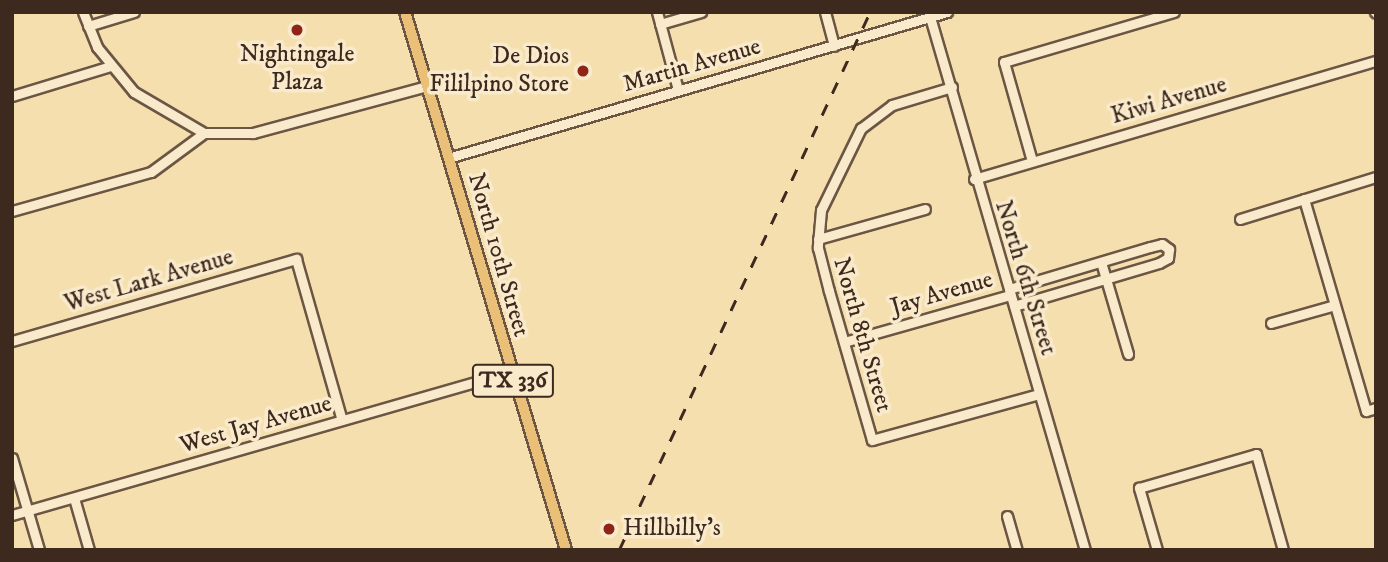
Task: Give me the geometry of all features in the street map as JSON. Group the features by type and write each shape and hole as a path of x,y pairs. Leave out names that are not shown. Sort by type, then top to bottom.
{"main road":[{"name":"North 10th Street","path":"405,12 510,372 566,550"}],"street":[{"path":"83,12 111,66 134,92 204,133 253,133 427,86"},
{"path":"88,26 134,12"},
{"path":"657,12 678,90"},
{"path":"660,24 701,12"},
{"path":"825,12 834,46"},
{"name":"Martin Avenue","path":"448,158 947,12"},
{"path":"1032,161 1004,62 1174,12"},
{"name":"North 6th Street","path":"930,17 952,87 974,179 1085,550"},
{"name":"Kiwi Avenue","path":"974,179 1376,61"},
{"path":"12,96 111,66"},
{"path":"925,209 818,239 821,210 861,128 885,108 952,87"},
{"path":"12,211 151,172 204,133"},
{"path":"1240,219 1376,177"},
{"path":"1304,199 1335,305 1371,409"},
{"name":"North 8th Street","path":"818,239 872,440 1039,394"},
{"name":"Jay Avenue","path":"844,342 1157,245 1169,249 1168,258 1159,264 1014,306"},
{"name":"West Lark Avenue","path":"12,341 296,258 342,420"},
{"path":"1101,262 1128,354"},
{"path":"1271,323 1335,305"},
{"name":"West Jay Avenue","path":"12,515 510,372"},
{"path":"1157,550 1139,488 1256,454 1283,550"},
{"path":"12,458 39,550"},
{"path":"74,498 89,550"},
{"path":"1007,516 1017,550"}],"railway":[{"path":"619,550 870,12"}],"place":[{"name":"Nightingale Plaza","path":"297,30"},
{"name":"De Dios Fililpino Store","path":"583,71"},
{"name":"Hillbilly's","path":"609,529"}]}
